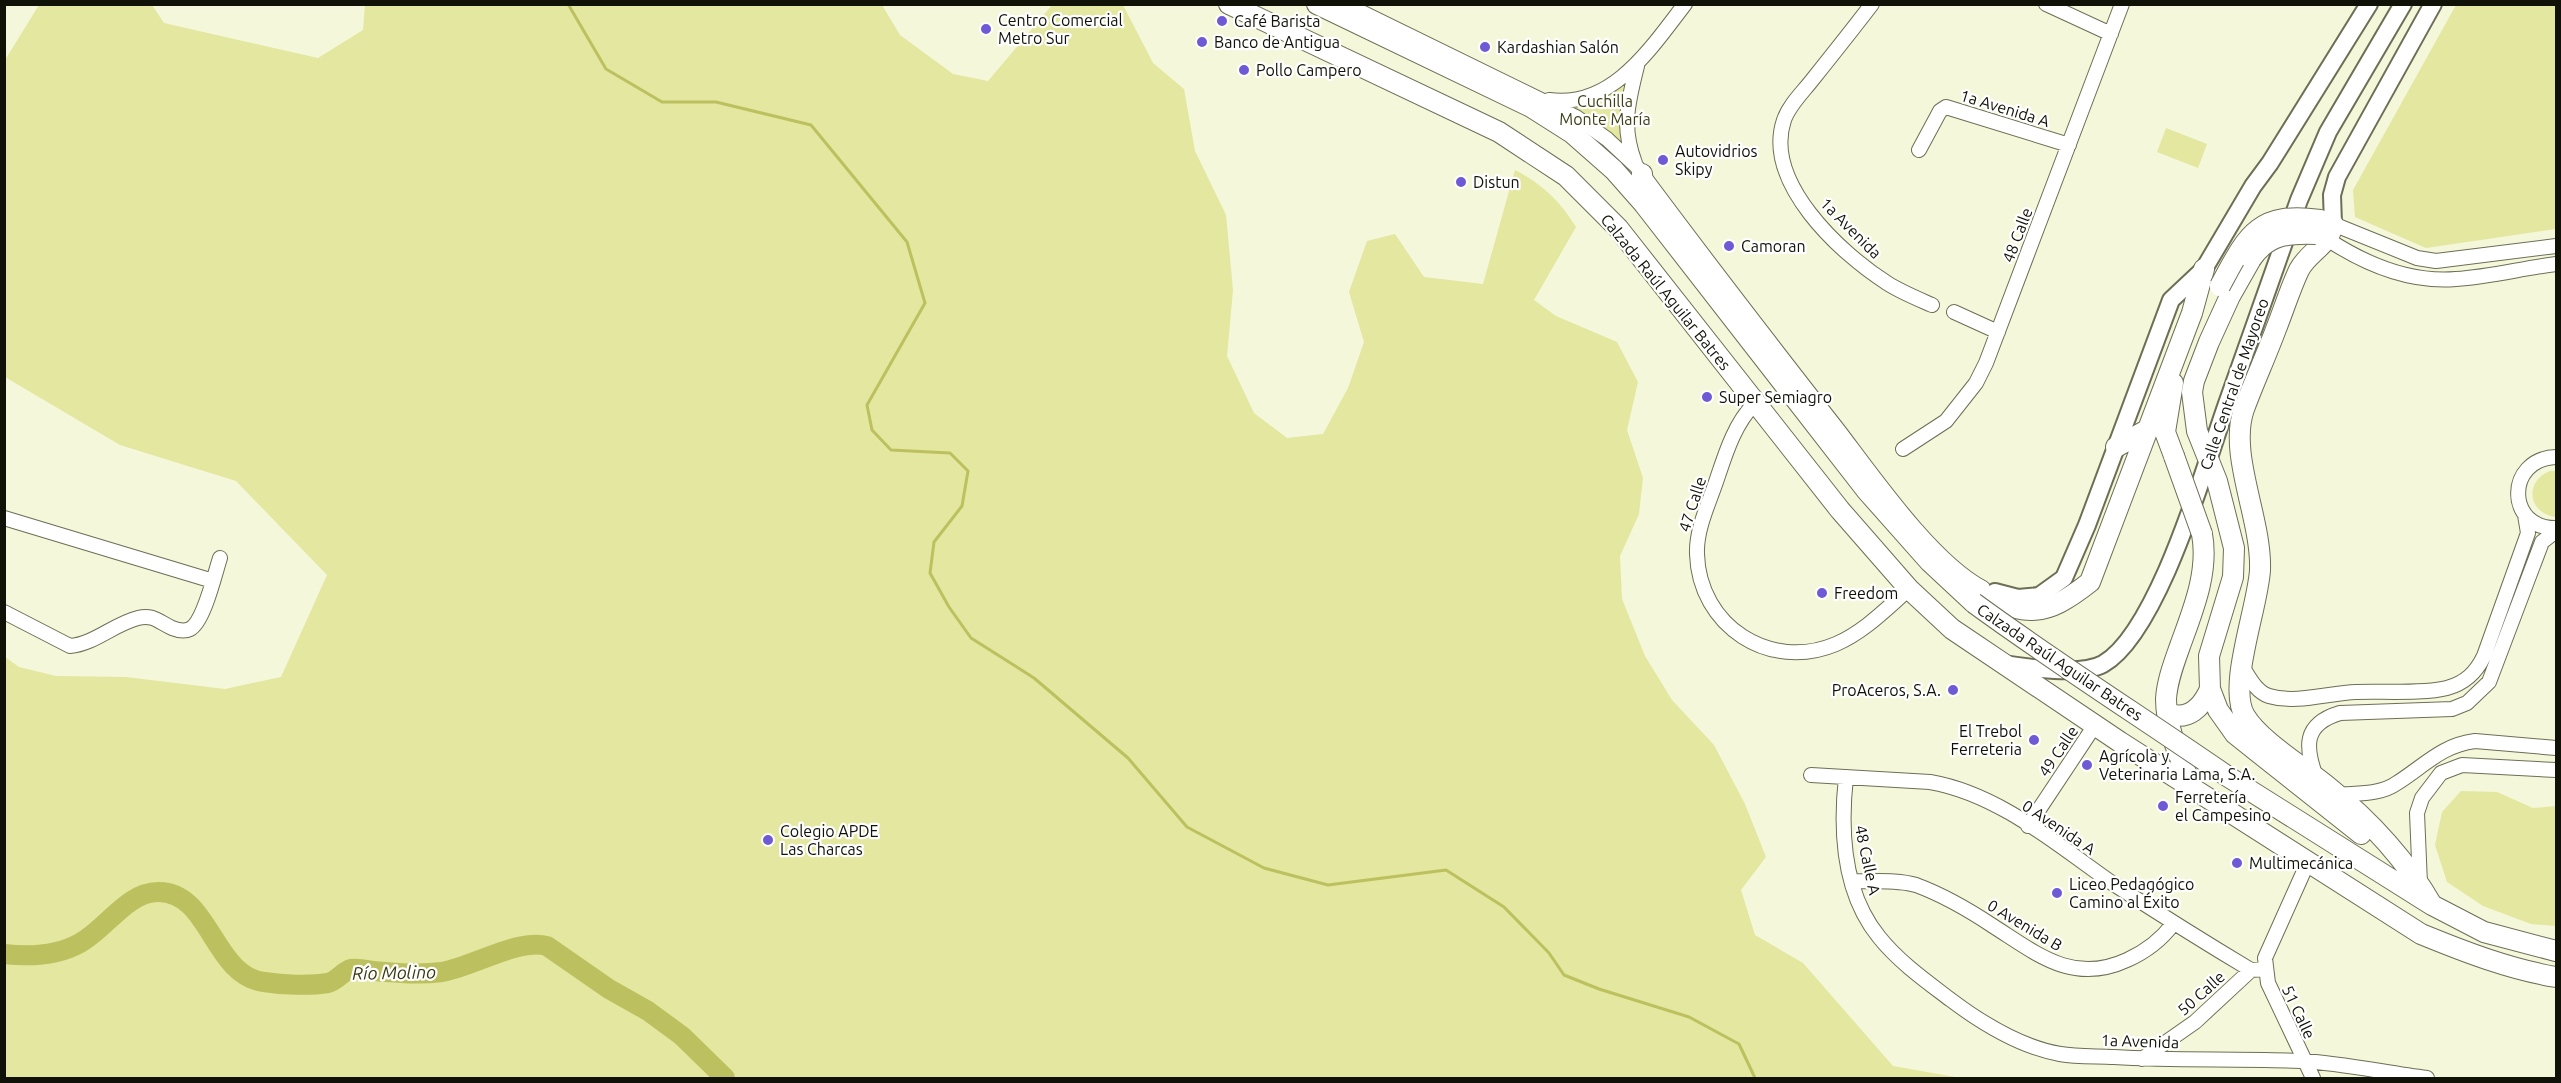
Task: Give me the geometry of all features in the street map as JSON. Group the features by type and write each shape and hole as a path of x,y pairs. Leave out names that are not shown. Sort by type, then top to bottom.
{"highway":[{"name":"Calzada Raúl Aguilar Batres","path":"1228,4 1499,132 1566,176 1618,228 1840,510 1909,589 1952,629 2095,725 2421,934 2480,957 2529,972 2556,977"},
{"name":"Calzada Raúl Aguilar Batres","path":"1317,4 1531,107 1580,140 1614,170 1644,204 1867,490 1930,562 1958,587 1992,598 2024,640 2079,674 2227,776 2484,932 2556,951"},
{"path":"1640,171 1644,204"},
{"path":"2192,313 2220,286 2246,242 2264,225 2289,217 2324,229"},
{"path":"2324,229 2276,236 2264,244 2251,259 2230,296 2194,381 2193,410 2197,431 2206,452 2231,533 2235,563 2209,656 2210,689 2218,710 2235,734 2385,855 2424,895"},
{"path":"2324,229 2300,269 2241,422 2241,451 2260,552 2259,587 2242,666 2239,701 2247,720 2259,733 2338,795 2404,863 2424,895"},
{"path":"1958,587 1992,598 2044,610 2069,598 2090,582 2192,313 2204,269"},
{"path":"2173,361 2173,391 2165,432 2202,534 2204,555 2201,580 2171,671 2166,698 2167,713 2192,787"},
{"path":"2116,447 2147,430"},
{"path":"2167,713 2179,717 2191,714 2203,703 2210,689"}],"main road":[{"path":"1992,598 2039,596 2064,578 2087,525 2171,300 2204,269 2253,186 2270,163 2369,4"},
{"name":"Calle Central de Mayoreo","path":"2001,663 2042,670 2085,669 2101,665 2116,654 2141,620 2157,593 2184,527 2206,452 2319,152 2403,4"},
{"path":"2324,229 2337,177 2433,4"}],"street":[{"path":"1345,4 1538,98 1592,128 1620,150 1640,171 1876,479 1933,546 1992,598"},
{"path":"1538,98 1562,102 1586,98 1619,80 1636,66 1685,4"},
{"name":"1a Avenida","path":"1872,4 1791,107 1785,118 1779,147 1789,180 1802,202 1833,238 1885,282 1932,305"},
{"path":"2046,4 2111,34"},
{"name":"48 Calle","path":"1903,449 1946,421 1976,383 1998,332 2122,4"},
{"path":"1636,66 1625,121 1628,142 1640,171"},
{"name":"1a Avenida A","path":"1919,150 1940,111 1946,107 2069,145"},
{"path":"2324,229 2416,258 2436,261 2460,260 2556,246"},
{"path":"2324,229 2374,266 2430,280 2457,279 2556,264"},
{"path":"1954,312 1998,332"},
{"name":"47 Calle","path":"1755,403 1743,415 1725,456 1697,543 1699,572 1703,585 1723,619 1746,640 1761,647 1779,652 1816,651 1849,638 1909,589"},
{"path":"2242,666 2260,691 2268,696 2280,698 2353,692 2441,689 2463,682 2474,672 2484,656 2528,533 2518,493 2520,482 2525,471 2533,463 2556,456"},
{"path":"2525,515 2543,527 2556,530"},
{"path":"4,518 213,581"},
{"path":"2316,777 2308,756 2307,745 2318,723 2331,716 2340,713 2451,709 2467,704 2482,691 2496,667 2542,542 2556,530"},
{"path":"4,612 69,646 81,644 139,618 158,619 173,628 183,630 192,627 200,618 220,558"},
{"name":"49 Calle","path":"2028,826 2095,725"},
{"path":"2338,795 2361,794 2397,784 2438,753 2464,742 2556,748"},
{"path":"2424,895 2417,813 2426,792 2441,773 2462,765 2556,770"},
{"name":"0 Avenida A","path":"1811,775 1947,785 1994,804 2173,924 2260,966"},
{"name":"48 Calle A","path":"1846,777 1843,823 1852,881 1861,908 1884,944"},
{"name":"50 Calle","path":"2142,1059 2195,1022 2260,966 2308,862"},
{"name":"0 Avenida B","path":"1852,881 1902,882 1915,885 1956,903 2046,960 2082,970 2103,969 2137,955 2166,933 2173,924"},
{"name":"1a Avenida","path":"1884,944 1928,983 1991,1028 2034,1047 2061,1054 2142,1059 2303,1061 2427,1078"},
{"name":"51 Calle","path":"2260,966 2313,1078"}],"green space":[{"path":"39,5 152,5 164,23 318,58 363,30 365,5 882,5 900,35 953,74 988,81 1052,5 1123,5 1153,63 1184,89 1195,151 1226,215 1233,290 1227,356 1254,413 1287,438 1323,434 1348,388 1364,342 1349,292 1367,241 1395,234 1424,277 1483,284 1515,170 1550,194 1576,227 1534,300 1556,316 1617,342 1638,382 1627,430 1643,478 1639,514 1620,556 1622,599 1645,656 1672,700 1714,745 1745,804 1766,857 1741,890 1755,935 1803,963 1893,1066 1961,1078 5,1078 5,657 19,667 56,676 126,677 225,689 281,677 327,575 236,481 120,445 5,377 5,60"},
{"path":"2456,5 2556,5 2556,229 2426,248 2355,217 2353,190"},
{"name":"Cuchilla Monte María","path":"1637,66 1628,150 1560,104"},
{"path":"2166,128 2207,144 2198,168 2157,152"},
{"path":"2550,471 2556,471 2555,517 2539,510 2533,496 2536,482"},
{"path":"2461,791 2497,792 2533,808 2556,806 2556,926 2531,924 2483,906 2447,882 2435,845 2442,812"}],"waterway":[{"path":"568,4 606,69 662,102 716,102 811,125 907,242 925,303 867,405 872,430 891,450 950,453 968,471 962,506 934,542 930,573 949,607 971,638 1034,678 1128,758 1187,827 1264,868 1328,885 1446,870 1504,907 1549,953 1564,975 1599,989 1689,1017 1739,1044 1755,1078"},
{"name":"Río Molino","path":"4,954 24,955 62,951 90,937 136,898 158,892 175,895 189,905 201,918 233,965 247,976 264,982 296,985 328,983 348,970 354,969 408,973 442,972 509,949 523,946 547,946 609,989 648,1011 682,1036 725,1078"}],"place":[{"name":"Café Barista","path":"1222,21"},
{"name":"Centro Comercial Metro Sur","path":"986,29"},
{"name":"Banco de Antigua","path":"1202,42"},
{"name":"Kardashian Salón","path":"1485,47"},
{"name":"Pollo Campero","path":"1244,70"},
{"name":"Autovidrios Skipy","path":"1663,160"},
{"name":"Distun","path":"1461,182"},
{"name":"Camoran","path":"1729,246"},
{"name":"Super Semiagro","path":"1707,397"},
{"name":"Freedom","path":"1822,593"},
{"name":"ProAceros, S.A.","path":"1953,690"},
{"name":"El Trebol Ferreteria","path":"2034,740"},
{"name":"Agrícola y Veterinaria Lama, S.A.","path":"2087,765"},
{"name":"Ferretería el Campesino","path":"2163,806"},
{"name":"Colegio APDE Las Charcas","path":"768,840"},
{"name":"Multimecánica","path":"2237,863"},
{"name":"Liceo Pedagógico Camino al Éxito","path":"2057,893"}]}
